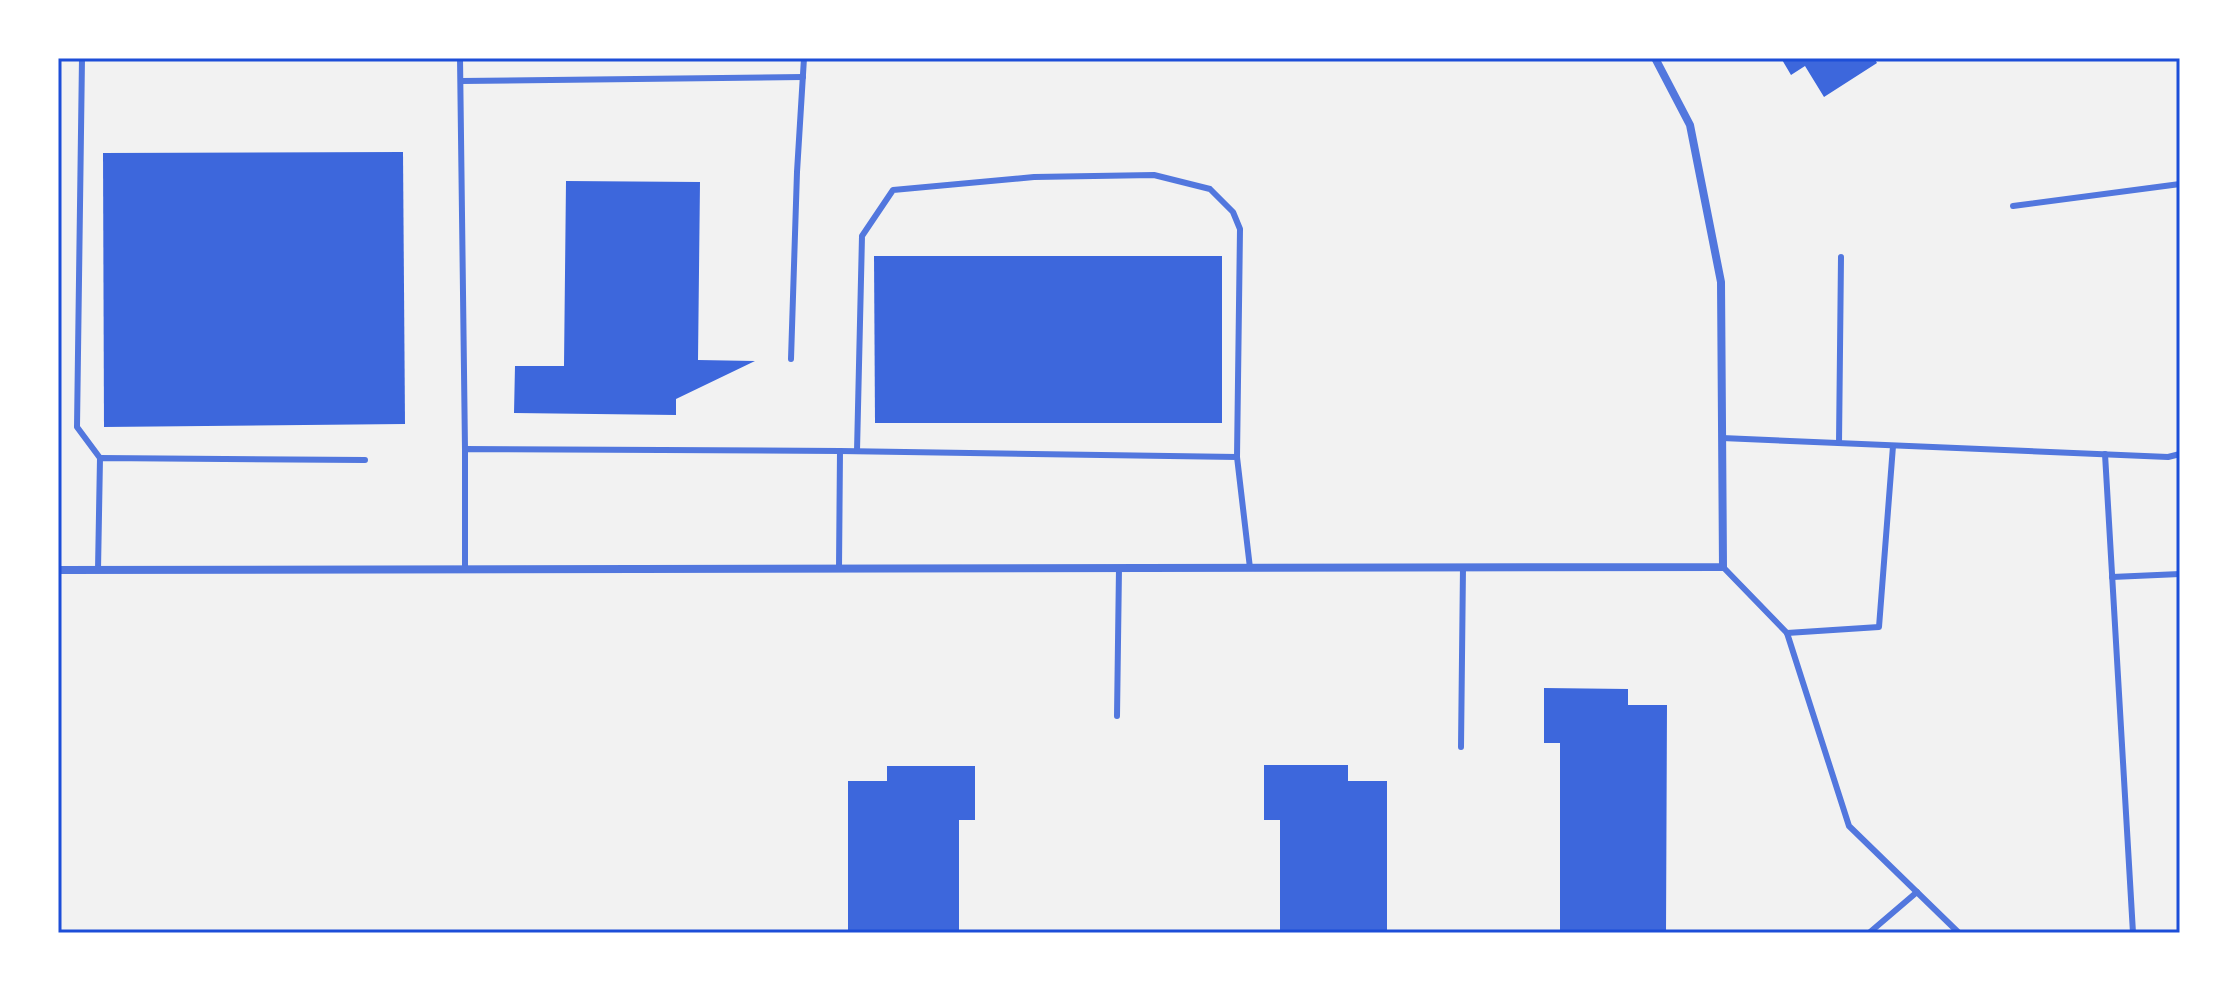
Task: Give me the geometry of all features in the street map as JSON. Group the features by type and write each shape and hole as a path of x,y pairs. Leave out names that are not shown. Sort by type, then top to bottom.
{"street":[{"path":"58,570 1723,567 1721,282 1690,125 1655,58"}],"lane":[{"path":"82,58 77,427 100,458 98,570"},
{"path":"460,58 465,570"},
{"path":"791,359 804,58"},
{"path":"461,81 803,77"},
{"path":"857,451 862,236 893,190 1034,177 1154,175 1210,189 1233,212 1240,229 1237,457 1250,568"},
{"path":"2013,206 2180,184"},
{"path":"1839,443 1841,257"},
{"path":"1722,438 2168,457 2180,454"},
{"path":"1787,633 1879,627 1893,446"},
{"path":"465,449 1237,457"},
{"path":"839,568 840,451"},
{"path":"2105,454 2133,933"},
{"path":"100,458 365,460"},
{"path":"1461,747 1463,567"},
{"path":"1723,567 1787,633 1849,826 1959,933"},
{"path":"1117,716 1119,568"},
{"path":"2112,577 2180,574"},
{"path":"1869,933 1917,892"}],"building":[{"path":"1781,58 1874,58 1877,63 1824,97 1805,66 1791,75"},
{"path":"403,152 405,424 104,427 103,153"},
{"path":"566,181 700,182 698,360 755,361 676,399 676,415 514,413 515,366 564,366"},
{"path":"874,256 1222,256 1222,423 875,423"},
{"path":"1544,688 1628,689 1628,705 1667,705 1666,933 1560,933 1560,743 1544,743"},
{"path":"1264,765 1348,765 1348,781 1387,781 1387,933 1280,933 1280,820 1264,820"},
{"path":"887,766 975,766 975,820 959,820 959,933 848,933 848,781 887,781"}]}
